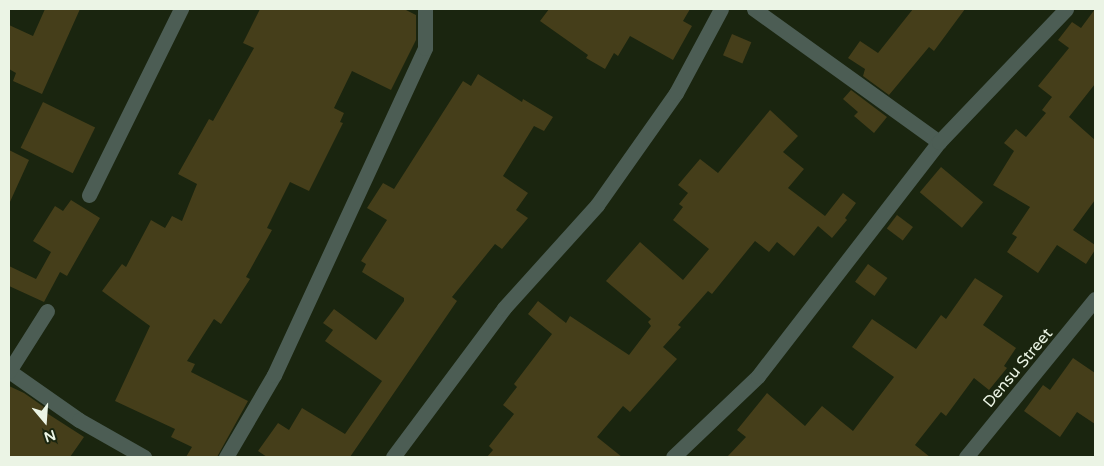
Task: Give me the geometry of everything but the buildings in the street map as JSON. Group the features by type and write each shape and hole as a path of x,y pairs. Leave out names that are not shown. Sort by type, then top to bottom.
{"street":[{"path":"89,195 181,9"},
{"path":"226,457 274,375 425,48 425,9"},
{"path":"393,457 504,308 597,205 676,93 721,9"},
{"path":"754,9 939,142"},
{"path":"673,457 758,376 939,142 1066,9"},
{"name":"Densu Street","path":"966,457 1095,298"},
{"path":"48,311 9,371 79,420 144,457"}]}
